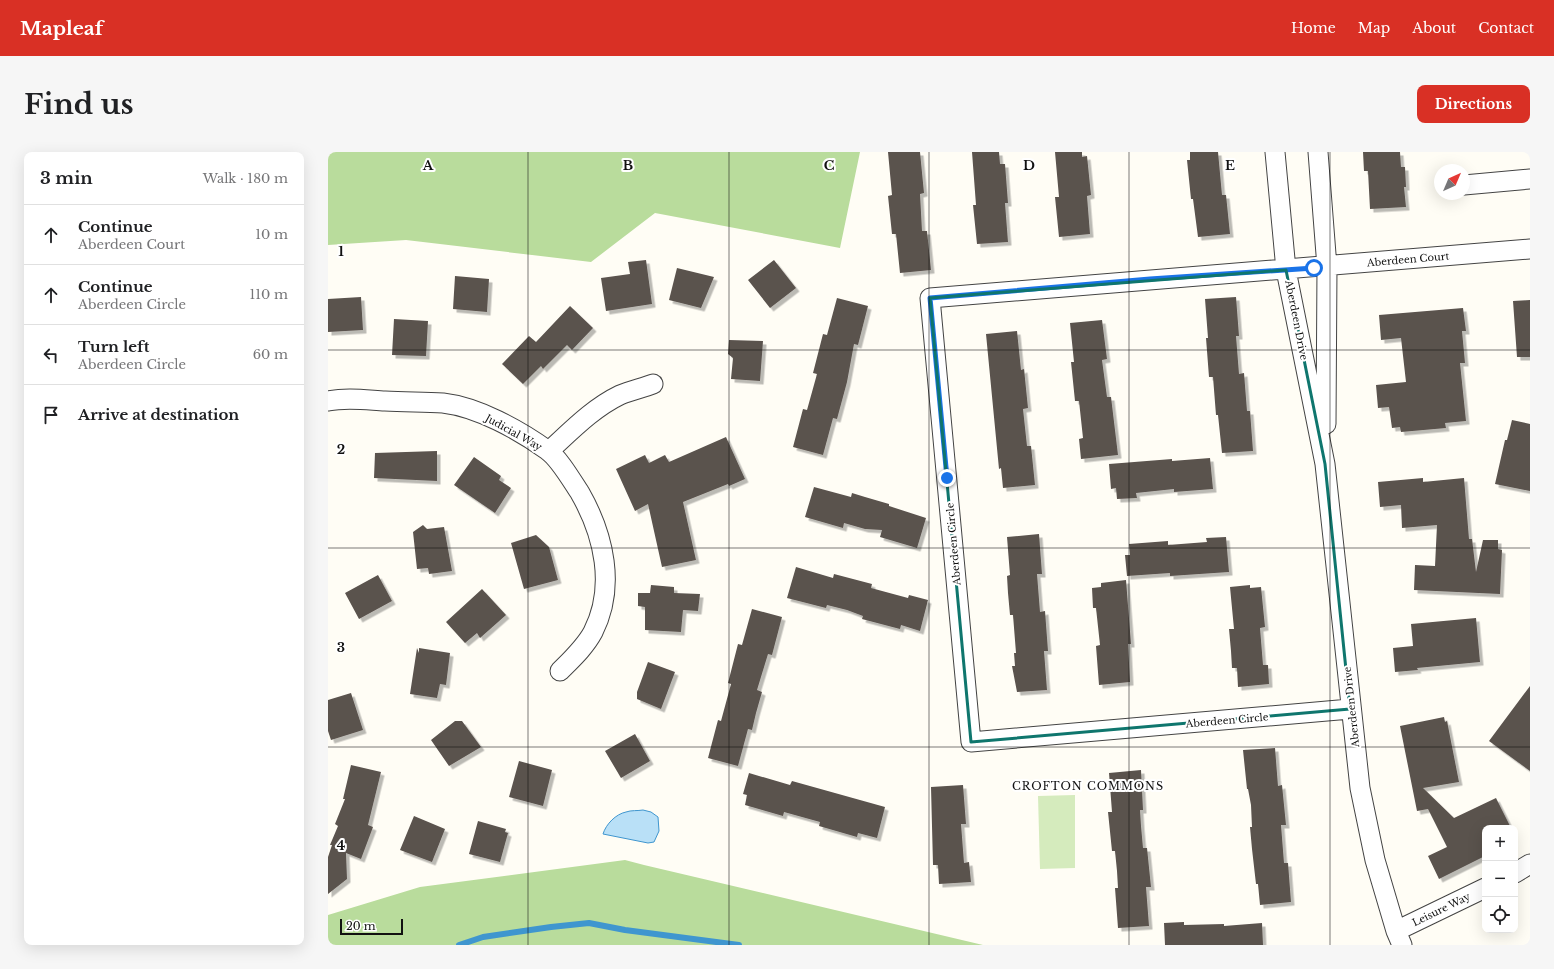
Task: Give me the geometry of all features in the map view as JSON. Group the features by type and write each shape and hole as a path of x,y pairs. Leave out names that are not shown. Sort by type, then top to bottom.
{"street":[{"name":"Aberdeen Drive","path":"1275,152 1286,270 1325,464 1350,709 1361,795 1375,860 1399,938"},
{"name":"Aberdeen Drive","path":"1318,152 1327,266 1325,464"},
{"path":"1470,184 1530,179"},
{"name":"Aberdeen Court","path":"1286,270 1530,249"},
{"name":"Aberdeen Circle","path":"1286,270 1150,279 930,298 971,742 1350,709"},
{"path":"549,451 605,403 621,395 653,384"},
{"name":"Judicial Way","path":"328,401 358,400 444,403 470,410 497,420 549,451 570,476 587,506 599,537 605,562 606,588 601,613 596,626 582,649 560,671"},
{"path":"1518,871 1530,864"},
{"name":"Leisure Way","path":"1399,938 1482,890"}],"highlighted area":[{"path":"1286,270 1325,464 1350,709 971,742 930,298"}],"green space":[{"path":"328,152 860,152 840,248 655,213 591,262 406,240 328,245"},
{"path":"1075,795 1075,868 1040,869 1038,796"},
{"path":"625,860 983,945 328,945 328,915 420,887"}],"water":[{"path":"643,810 651,812 658,817 659,831 654,842 648,843 603,834 604,830 615,817 628,811"}],"building":[{"path":"888,152 920,152 924,193 920,194 922,231 927,231 931,270 900,273 896,234 892,234 888,196 892,195"},
{"path":"972,152 999,152 1000,164 1005,164 1008,203 1005,203 1008,242 977,244 973,205 976,205"},
{"path":"1055,152 1082,152 1082,157 1087,156 1091,195 1087,196 1090,234 1059,237 1055,197 1059,197"},
{"path":"1190,152 1218,152 1222,195 1226,195 1230,234 1198,237 1193,199 1191,199 1187,160 1190,160"},
{"path":"1363,152 1400,152 1401,167 1405,167 1406,187 1404,187 1406,207 1370,209 1368,171 1364,171"},
{"path":"646,260 652,304 606,311 601,278 630,274 628,262"},
{"path":"774,260 796,288 770,308 748,280"},
{"path":"677,268 714,277 701,308 669,300"},
{"path":"455,276 489,279 487,312 453,309"},
{"path":"361,297 363,330 328,332 328,299"},
{"path":"1236,297 1239,336 1236,336 1239,374 1244,373 1247,411 1250,411 1253,451 1222,453 1218,415 1216,415 1213,377 1209,377 1205,299"},
{"path":"837,298 868,306 858,345 854,344 847,382 837,419 833,418 823,455 793,447 803,409 807,410 817,374 813,373 823,334 827,335"},
{"path":"1530,300 1530,357 1517,357 1513,301"},
{"path":"570,306 593,328 572,350 567,345 543,369 541,366 523,384 502,364 529,336 536,342"},
{"path":"1463,308 1466,331 1462,331 1465,363 1460,363 1466,421 1445,423 1446,428 1401,432 1400,427 1392,428 1389,407 1378,408 1376,385 1406,382 1401,338 1381,340 1379,315"},
{"path":"394,319 428,321 426,356 392,355"},
{"path":"1102,320 1107,359 1102,360 1107,397 1111,397 1118,455 1081,459 1079,439 1083,438 1079,401 1075,401 1071,362 1074,362 1070,323"},
{"path":"1017,331 1021,370 1024,369 1028,408 1023,409 1027,446 1031,446 1035,485 1003,488 1001,468 999,469 986,334"},
{"path":"729,340 763,341 760,381 731,379 733,358 728,354"},
{"path":"1512,420 1530,424 1530,491 1495,484 1505,440 1507,440"},
{"path":"726,437 745,479 729,486 728,484 683,502 696,560 662,567 648,504 635,511 616,469 645,455 649,463 665,455 669,462"},
{"path":"437,451 437,481 374,478 375,453"},
{"path":"474,457 501,476 499,480 511,488 495,513 454,485"},
{"path":"1210,458 1213,489 1174,492 1174,489 1136,493 1137,498 1117,499 1116,488 1111,489 1109,464 1172,459 1172,461"},
{"path":"1423,478 1423,482 1464,478 1469,539 1472,539 1476,572 1483,540 1498,540 1498,549 1502,550 1500,594 1414,590 1415,565 1435,566 1437,525 1402,528 1401,505 1380,507 1378,482"},
{"path":"814,487 851,497 852,493 889,504 889,506 926,518 917,548 880,537 882,530 865,529 844,523 843,528 805,517"},
{"path":"423,525 427,529 444,527 452,571 429,574 428,568 417,569 413,532"},
{"path":"1039,534 1042,574 1037,574 1040,612 1045,611 1048,651 1044,651 1047,690 1017,692 1012,666 1015,666 1014,653 1016,653 1013,615 1010,615 1008,593 1007,576 1010,575 1007,537"},
{"path":"536,535 549,547 558,580 524,589 511,543"},
{"path":"1226,537 1229,572 1170,576 1170,573 1127,576 1125,555 1130,555 1129,544 1168,541 1168,545 1207,542 1206,538"},
{"path":"796,567 833,578 834,574 872,584 871,588 908,598 909,595 928,600 920,631 901,625 900,629 862,619 863,616 847,610 827,605 826,608 787,598"},
{"path":"378,575 392,601 359,619 345,593"},
{"path":"1126,580 1131,644 1128,644 1130,682 1099,685 1096,646 1100,645 1096,608 1093,608 1092,588 1101,587 1101,583"},
{"path":"651,585 674,587 674,593 700,594 698,611 683,610 681,632 645,630 645,607 638,606 638,593 650,593"},
{"path":"1250,585 1250,588 1261,587 1265,627 1260,628 1263,665 1268,665 1269,684 1238,687 1237,668 1232,668 1229,629 1234,629 1230,587"},
{"path":"482,589 506,615 480,638 477,633 465,643 446,622"},
{"path":"752,609 782,617 772,655 768,654 757,690 762,692 752,730 748,729 738,766 708,758 718,720 721,721 731,684 728,683 738,644 742,645"},
{"path":"1476,618 1480,662 1417,668 1418,670 1395,672 1393,648 1413,646 1411,624"},
{"path":"417,648 419,653 419,648 450,653 446,685 440,684 437,698 410,694"},
{"path":"648,662 675,672 661,709 637,699 637,692"},
{"path":"1530,686 1530,771 1489,741"},
{"path":"351,693 363,730 331,740 328,731 328,700"},
{"path":"1444,717 1445,722 1447,721 1459,782 1423,788 1454,818 1496,798 1510,825 1482,825 1482,858 1439,879 1428,856 1447,847 1428,809 1417,811 1400,726"},
{"path":"455,721 462,721 481,747 449,766 431,740"},
{"path":"635,734 650,761 621,778 605,751"},
{"path":"1275,748 1278,786 1282,785 1286,825 1281,825 1284,863 1288,863 1291,902 1260,905 1258,884 1256,884 1250,827 1252,827 1251,805 1247,789 1243,750"},
{"path":"519,761 552,770 543,806 509,797"},
{"path":"351,765 381,772 368,825 373,827 361,859 346,853 347,879 328,894 328,857 332,845 330,845 338,826 335,824 345,799 343,799"},
{"path":"1141,770 1143,810 1140,810 1141,826 1143,848 1147,848 1151,887 1146,887 1149,926 1118,928 1115,888 1118,888 1117,871 1115,851 1112,851 1108,812 1112,812 1109,773"},
{"path":"749,773 790,785 792,781 885,807 877,838 858,833 857,837 819,826 820,822 784,812 783,816 745,805 747,795 743,794"},
{"path":"963,785 966,824 961,824 964,863 969,862 971,882 939,884 938,865 933,865 931,787"},
{"path":"414,816 445,829 432,862 400,850"},
{"path":"478,821 506,829 505,832 508,833 500,862 469,854"},
{"path":"1184,922 1184,925 1224,924 1224,926 1262,923 1263,945 1165,945 1164,923"}],"waterway":[{"path":"459,945 483,937 589,923 625,930 739,945"}],"district":[{"name":"CROFTON COMMONS","path":"1088,786"}],"route":[{"path":"947,478 930,298 1150,279 1314,268"}]}
